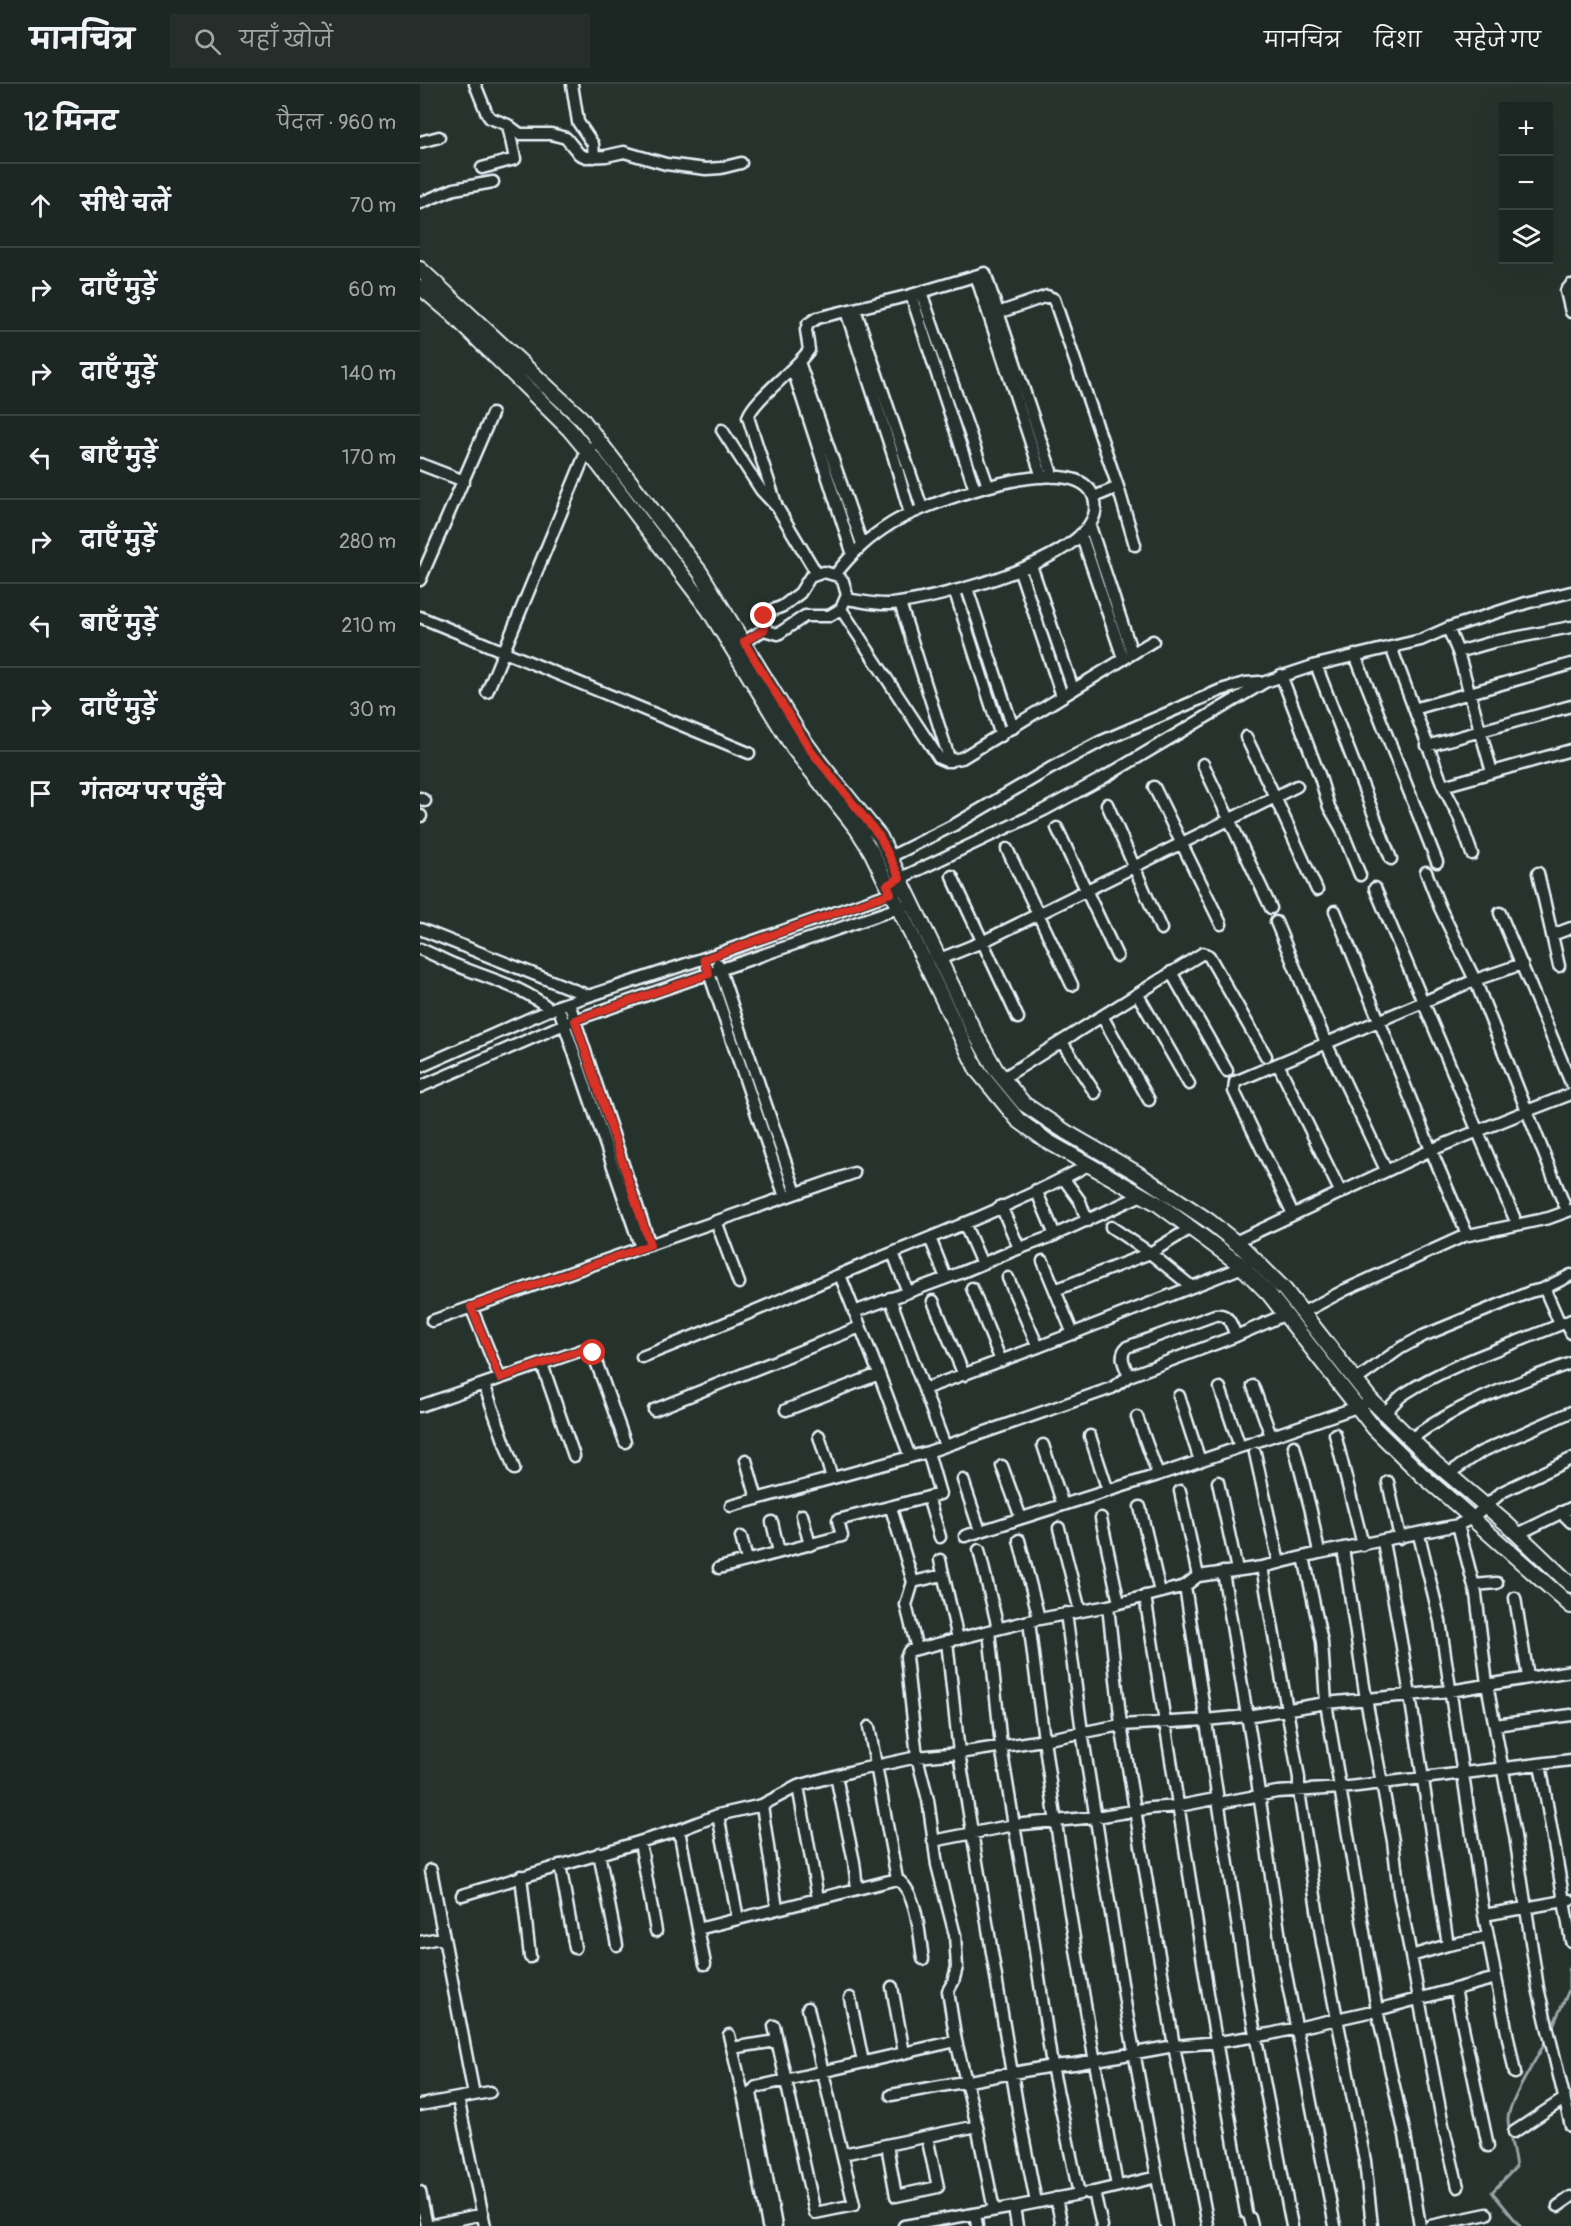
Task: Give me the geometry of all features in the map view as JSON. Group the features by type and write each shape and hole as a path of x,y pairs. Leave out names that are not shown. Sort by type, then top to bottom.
{"main road":[{"path":"420,269 580,418 700,572 798,732 880,837 975,1034 1003,1078 1024,1104 1066,1132 1146,1179 1209,1221 1235,1242 1284,1288 1371,1400 1448,1474 1518,1534 1571,1585"},
{"path":"420,287 453,315 587,450 709,610 794,749 857,828 871,851 977,1071 1018,1120 1047,1142 1142,1195 1191,1228 1242,1267 1269,1294 1357,1408 1401,1456 1571,1606"}],"street":[{"path":"475,84 487,114 494,120 508,125 520,134 551,134 566,138 579,154 594,157 624,152 666,164 706,169 741,163"},
{"path":"572,84 580,128 589,136 593,144 594,157"},
{"path":"482,168 515,159 508,125"},
{"path":"566,138 580,128"},
{"path":"420,142 440,137"},
{"path":"420,203 454,189 493,182"},
{"path":"777,507 748,417 753,407 796,366 809,350 806,330 808,324 818,318 980,274 1053,477"},
{"path":"1571,285 1566,291 1571,312"},
{"path":"916,293 988,486"},
{"path":"916,293 975,490"},
{"path":"994,315 1047,296 1054,299 1118,487 1135,545"},
{"path":"851,310 922,508"},
{"path":"851,310 910,514"},
{"path":"994,315 1042,477"},
{"path":"796,366 862,544"},
{"path":"796,366 852,552"},
{"path":"420,580 492,414"},
{"path":"722,430 761,490 777,507 817,574"},
{"path":"487,692 587,450 600,441"},
{"path":"420,464 464,481"},
{"path":"835,575 852,552 893,522 922,508 988,486 1020,478 1053,477 1082,483 1094,497 1096,510 1085,530 1073,541 1020,571 954,592 900,603 844,604 829,616 810,614 778,634 770,633 765,629 763,620 766,613 783,606 800,594 810,577 817,574 824,572 835,575 843,581 846,588 844,604 939,758 950,761 962,758 1001,736 1153,641"},
{"path":"1094,497 1118,487"},
{"path":"1085,530 1127,656"},
{"path":"1030,565 1073,689"},
{"path":"1020,571 1062,696"},
{"path":"967,588 1013,728"},
{"path":"954,592 1001,736"},
{"path":"420,1067 559,1006 709,957 903,883 1103,778 1265,681 1316,665 1421,640 1448,628 1526,603 1571,592"},
{"path":"900,603 950,761"},
{"path":"420,617 749,753"},
{"path":"1458,652 1521,636 1571,627"},
{"path":"1448,628 1458,652 1492,772"},
{"path":"744,642 765,629"},
{"path":"1391,647 1427,746 1443,786 1459,817 1472,854"},
{"path":"1355,656 1437,862"},
{"path":"1414,710 1571,664"},
{"path":"1316,665 1392,859"},
{"path":"1281,675 1329,807 1341,828 1360,875"},
{"path":"890,857 949,828 1100,741 1221,690 1245,683 1265,681"},
{"path":"1427,746 1571,706"},
{"path":"1246,737 1317,890"},
{"path":"1443,786 1571,750"},
{"path":"1203,764 1271,908"},
{"path":"940,959 982,942 1297,786"},
{"path":"1154,787 1221,924"},
{"path":"1107,804 1161,929"},
{"path":"1057,828 1117,956"},
{"path":"1007,849 1072,985"},
{"path":"1302,1313 1345,1290 1455,1240 1549,1218 1567,1207 1475,980 1440,908 1426,872"},
{"path":"1538,873 1559,966"},
{"path":"952,876 1018,1018"},
{"path":"1375,888 1514,1216"},
{"path":"420,1087 570,1022 912,903"},
{"path":"1335,911 1378,1022 1466,1232"},
{"path":"1500,913 1571,1083"},
{"path":"1276,922 1327,1045 1386,1170"},
{"path":"1552,935 1571,928"},
{"path":"420,929 588,996"},
{"path":"420,949 559,1006 570,1022 645,1246"},
{"path":"1003,1078 1138,995 1198,955 1206,953 1266,1056"},
{"path":"709,957 796,1193"},
{"path":"1293,1215 1233,1088 1235,1082 1327,1045 1475,980 1522,964"},
{"path":"715,972 785,1197"},
{"path":"1172,972 1227,1071"},
{"path":"1138,995 1190,1084"},
{"path":"1102,1016 1149,1100"},
{"path":"1062,1042 1095,1093"},
{"path":"1278,1064 1341,1193"},
{"path":"1235,1242 1431,1150 1571,1094"},
{"path":"642,1357 742,1318 930,1238 1064,1179 1090,1164"},
{"path":"432,1321 854,1173"},
{"path":"1064,1179 1080,1201 1087,1221"},
{"path":"1036,1190 1055,1235"},
{"path":"854,1312 1055,1235 1142,1195"},
{"path":"1001,1206 1019,1248"},
{"path":"716,1221 739,1283"},
{"path":"964,1223 982,1264"},
{"path":"1111,1227 1150,1253 1192,1287"},
{"path":"1055,1290 1150,1253 1191,1228"},
{"path":"930,1238 946,1278"},
{"path":"893,1253 908,1292"},
{"path":"1043,1261 1073,1334"},
{"path":"924,1389 1073,1334 1256,1261"},
{"path":"840,1275 910,1457"},
{"path":"1355,1381 1401,1348 1423,1336 1530,1292 1543,1289 1571,1275"},
{"path":"1008,1278 1038,1347"},
{"path":"972,1288 1001,1361"},
{"path":"1543,1289 1571,1333"},
{"path":"890,1298 945,1446"},
{"path":"933,1301 964,1375"},
{"path":"471,1307 500,1378"},
{"path":"1130,1376 1122,1358 1127,1347 1221,1314 1229,1319 1236,1336"},
{"path":"731,1506 928,1452 1112,1388 1130,1376 1236,1336 1284,1315"},
{"path":"1384,1413 1402,1395 1429,1379 1566,1322"},
{"path":"654,1410 861,1327"},
{"path":"420,1406 585,1349 593,1353 625,1442"},
{"path":"1411,1439 1431,1424 1487,1397 1571,1363"},
{"path":"542,1364 574,1456"},
{"path":"786,1410 879,1374"},
{"path":"484,1384 514,1469"},
{"path":"1253,1386 1271,1436"},
{"path":"1220,1388 1240,1447"},
{"path":"1179,1396 1200,1461"},
{"path":"965,1536 1200,1461 1357,1408 1371,1400"},
{"path":"1448,1474 1481,1452 1571,1412"},
{"path":"1137,1417 1158,1475"},
{"path":"1335,1434 1363,1545"},
{"path":"819,1436 832,1478"},
{"path":"1090,1436 1108,1491"},
{"path":"1042,1445 1063,1505"},
{"path":"1294,1446 1319,1553"},
{"path":"719,1568 842,1536 837,1520 940,1494 928,1452"},
{"path":"1255,1453 1279,1563"},
{"path":"994,2210 977,2126 964,2080 948,1991 957,1967 955,1935 937,1865 928,1800 917,1757 906,1657 909,1651 1034,1620 1108,1606 1185,1586 1198,1576 1262,1567 1458,1525 1472,1518 1502,1492 1571,1459"},
{"path":"746,1460 757,1499"},
{"path":"1002,1466 1021,1518"},
{"path":"963,1480 980,1532"},
{"path":"1218,1482 1238,1569"},
{"path":"1388,1482 1400,1538"},
{"path":"1180,1491 1198,1576"},
{"path":"928,1497 940,1537"},
{"path":"1140,1507 1160,1592"},
{"path":"891,1508 913,1582 906,1605 917,1649"},
{"path":"1518,1534 1566,1510 1571,1522"},
{"path":"802,1515 810,1545"},
{"path":"1101,1518 1119,1603"},
{"path":"772,1522 779,1552"},
{"path":"1458,1525 1474,1586 1487,1684 1546,2027 1571,2126"},
{"path":"1059,1528 1080,1611"},
{"path":"1419,1534 1440,1621 1484,1915 1515,2073"},
{"path":"741,1538 747,1560"},
{"path":"1018,1540 1034,1620 1042,1740 1117,2186"},
{"path":"1383,1542 1401,1635 1408,1694 1448,1945"},
{"path":"1343,1548 1366,1699 1393,1841 1399,1893 1443,2125 1458,2187"},
{"path":"979,1550 993,1630 1001,1746 1052,2066 1079,2194"},
{"path":"1304,1557 1322,1642 1326,1703 1377,2010 1405,2135 1420,2226"},
{"path":"940,1560 958,1639"},
{"path":"1262,1567 1299,1778 1299,1791 1322,1942 1365,2161 1372,2226"},
{"path":"1223,1572 1271,1863 1283,1959 1335,2226"},
{"path":"913,1582 943,1575"},
{"path":"1474,1586 1497,1583"},
{"path":"1185,1586 1255,2036 1292,2226"},
{"path":"1145,1596 1164,1723 1249,2219"},
{"path":"1515,1598 1528,1677"},
{"path":"1108,1606 1121,1725 1206,2226"},
{"path":"1066,1613 1082,1732 1140,2094 1166,2226"},
{"path":"947,1641 959,1753 1036,2202"},
{"path":"462,1895 679,1830 718,1815 762,1805 798,1786 917,1757 1042,1740 1121,1725 1247,1716 1326,1703 1450,1691 1571,1671"},
{"path":"1495,1725 1571,1715"},
{"path":"869,1727 897,1879 911,1894 923,1959"},
{"path":"933,1841 1014,1825 1571,1760"},
{"path":"1540,1764 1568,1900 1571,1941"},
{"path":"836,1776 854,1862 857,1888"},
{"path":"798,1786 818,1899"},
{"path":"762,1805 777,1909"},
{"path":"718,1815 738,1918"},
{"path":"679,1830 705,1964"},
{"path":"640,1842 656,1931"},
{"path":"599,1853 617,1945"},
{"path":"560,1865 575,1948"},
{"path":"431,1870 474,2095"},
{"path":"521,1876 530,1957"},
{"path":"698,1929 897,1879"},
{"path":"1484,1915 1568,1900"},
{"path":"420,1942 444,1937"},
{"path":"1411,1956 1448,1945 1488,1937"},
{"path":"891,2095 964,2080 1074,2064 1134,2052 1255,2036 1377,2010 1496,1978"},
{"path":"892,1987 904,2053"},
{"path":"1455,1989 1488,2146"},
{"path":"850,1998 863,2062"},
{"path":"774,2026 815,2213 855,2205 808,2008"},
{"path":"729,2035 745,2103 768,2226"},
{"path":"738,2047 776,2041"},
{"path":"776,2226 752,2093 756,2087 956,2041"},
{"path":"420,2092 421,2105 490,2092"},
{"path":"458,2098 485,2226"},
{"path":"1514,2132 1564,2099"},
{"path":"843,2154 977,2126"},
{"path":"887,2145 896,2196 938,2187 927,2137"},
{"path":"904,2226 933,2223 1094,2192 1158,2177"},
{"path":"420,2192 427,2226 483,2214"},
{"path":"1094,2192 1102,2226"},
{"path":"1558,2206 1571,2197"},
{"path":"1056,2198 1062,2226"},
{"path":"1014,2207 1017,2226"},
{"path":"975,2214 977,2226"},
{"path":"1430,2226 1487,2214"}],"waterway":[{"path":"1551,2030 1569,1990 1571,1967"},
{"path":"1520,2226 1492,2192 1516,2167 1508,2120 1509,2113 1512,2103 1547,2039"}],"route":[{"path":"593,1353 585,1349 500,1378 471,1307 650,1245 575,1020 709,974 704,959 891,893 887,885 900,878 880,837 811,751 744,642 765,629 764,616"}]}
